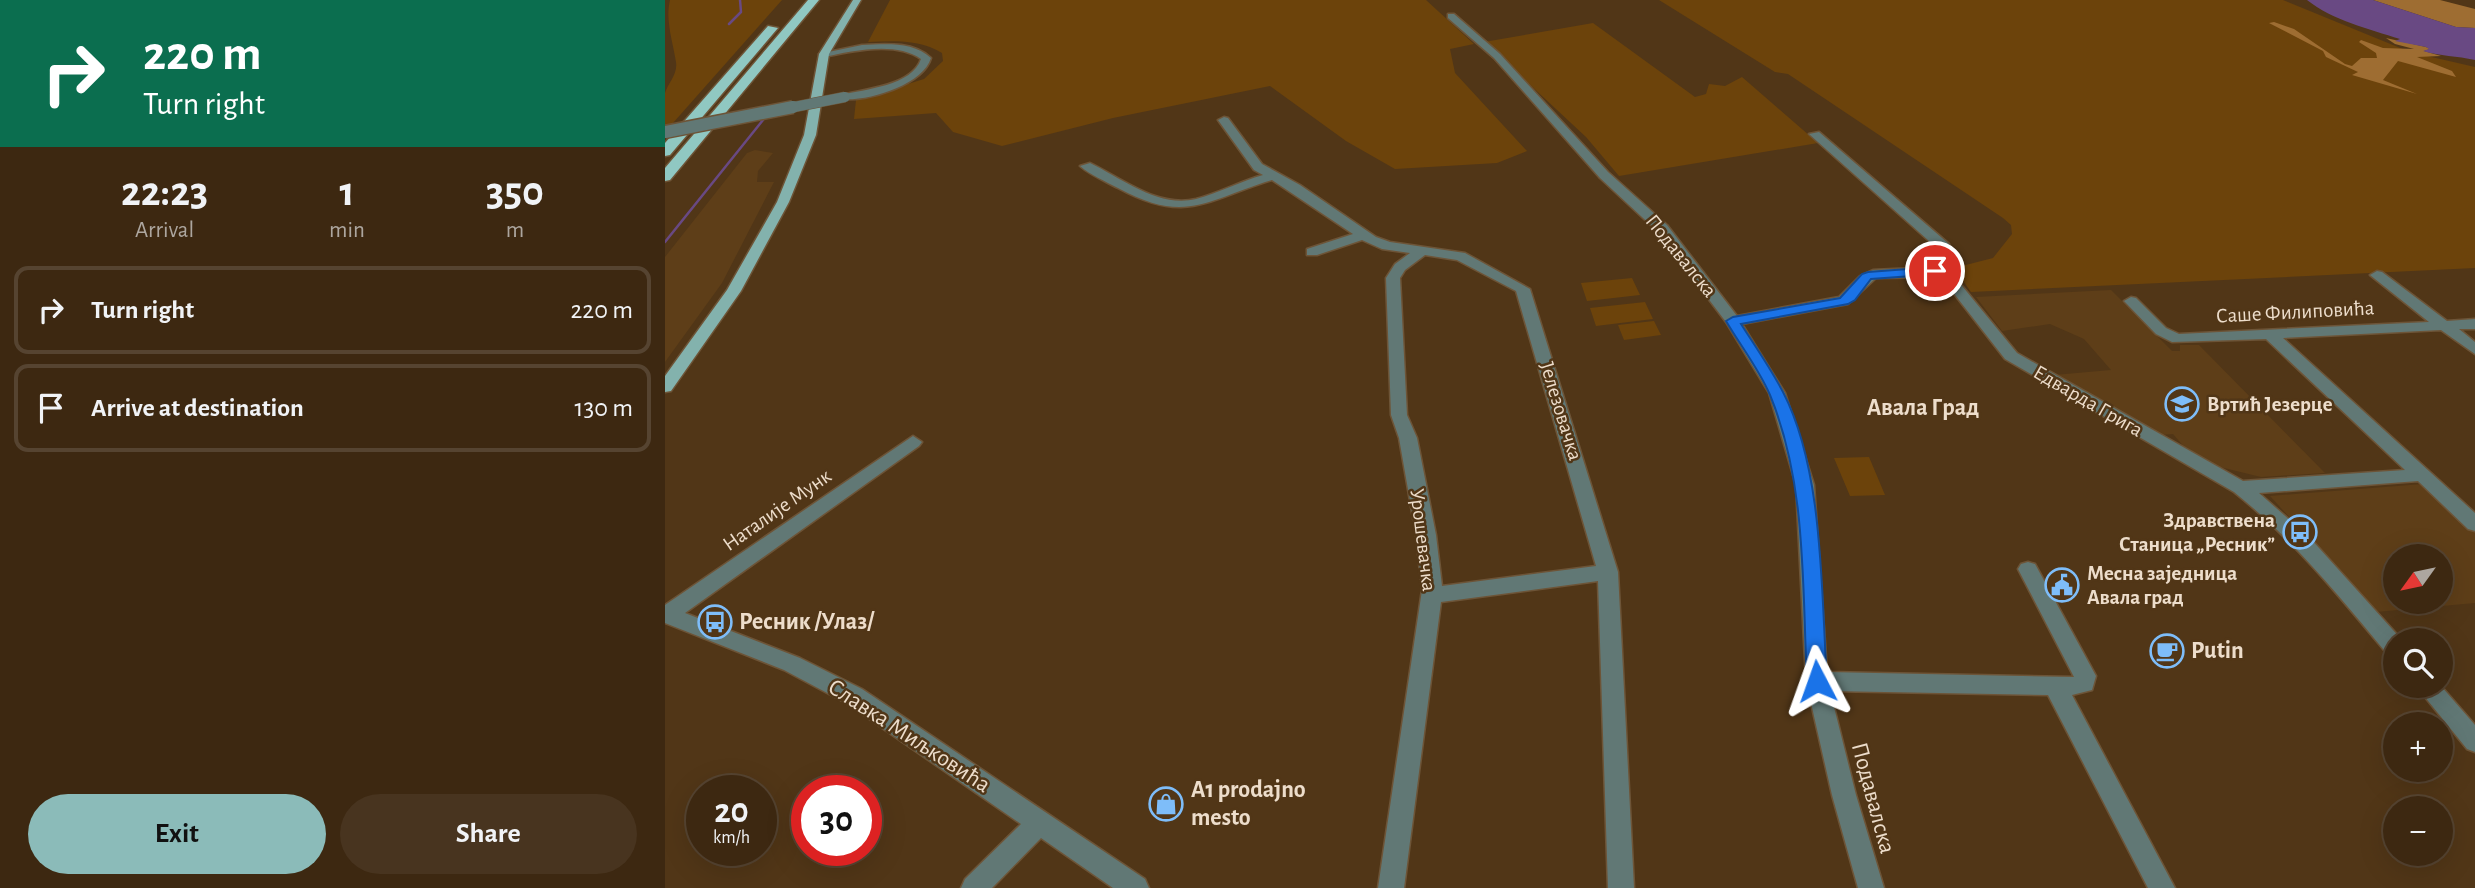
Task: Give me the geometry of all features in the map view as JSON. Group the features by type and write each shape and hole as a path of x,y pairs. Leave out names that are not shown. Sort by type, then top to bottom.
{"highway":[{"path":"665,177 814,0"},
{"path":"665,152 779,20"}],"main road":[{"path":"665,387 734,291 783,202 807,146 824,54 857,0"}],"street":[{"name":"Подавалска","path":"1451,16 1497,56 1532,98 1604,174 1655,221 1733,321 1777,393 1801,466 1807,505 1817,681 1844,795 1871,888"},
{"path":"665,132 845,97 904,81 918,73 926,64 925,56 913,50 845,47 831,40"},
{"path":"824,54 871,48"},
{"path":"819,73 836,60 871,48"},
{"name":"Јелезовачка","path":"1224,120 1254,164 1346,220 1363,235 1387,246 1468,258 1523,289 1608,572 1621,888"},
{"path":"1733,321 1843,301 1850,298 1866,277 1873,274 1940,272 1949,261 1944,247 1815,134"},
{"path":"1086,166 1141,195 1181,204 1204,201 1272,176"},
{"path":"1313,252 1363,235"},
{"name":"Урошевачка","path":"1391,888 1432,596 1426,535 1408,438 1399,415 1393,285 1394,273 1424,250"},
{"name":"Едварда Грига","path":"1940,272 1950,278 2003,347 2023,364 2240,488 2293,532 2383,634"},
{"path":"2377,275 2475,349"},
{"name":"Саше Филиповића","path":"2131,301 2161,331 2174,339 2475,324"},
{"path":"2270,335 2475,524"},
{"name":"Наталије Мунк","path":"666,614 913,442"},
{"path":"2240,488 2422,475"},
{"path":"1817,681 2078,686 2084,682 2085,676 2028,569"},
{"path":"1432,596 1608,572"},
{"name":"Славка Миљковића","path":"666,614 792,664 854,696 1136,888"},
{"path":"2055,686 2161,888"},
{"path":"2437,698 2475,741"},
{"path":"974,888 1039,823"}],"shaded area":[{"path":"670,0 782,0 665,132 665,93 676,66 669,23"},
{"path":"890,0 1426,0 1474,44 1450,49 1455,73 1527,151 1497,163 1395,169 1346,141 1270,86 1113,118 1002,146 953,132 936,113 854,119 856,100 924,79 943,61 942,53 924,45 868,42"},
{"path":"1659,0 2283,0 2410,52 2475,67 2475,268 1971,292 1954,268 1993,258 2012,234 2011,225 1788,74 1775,72"},
{"path":"2307,0 2373,0 2456,27 2475,28 2475,60 2429,53 2423,51 2429,49 2426,47 2395,41 2400,39 2339,18"},
{"path":"2373,0 2440,0 2475,9 2475,28 2456,27"},
{"path":"2274,22 2294,29 2352,66 2361,58 2377,58 2376,53 2359,42 2361,40 2383,48 2414,49 2395,44 2386,38 2426,47 2430,49 2424,51 2441,56 2417,57 2452,71 2456,77 2398,61 2383,80 2417,94 2352,75 2358,72 2326,57 2323,51 2269,23"},
{"path":"1593,23 1695,97 1706,94 1709,84 1725,86 1742,77 1818,143 1619,176 1586,137 1484,42"},
{"path":"755,150 773,153 758,171 757,182 774,182 722,283 665,362 665,257 747,153"},
{"path":"1632,278 1640,295 1587,301 1581,283"},
{"name":"Вртић Језерце","path":"2111,290 2172,351 2180,351 2180,345 2199,345 2325,473 2261,477 2220,467 2185,448 2173,434 2161,435 2054,375 2111,370 2084,339 2050,324 2002,331 1976,297"},
{"path":"1645,302 1653,319 1596,326 1590,308"},
{"path":"1654,321 1661,335 1624,340 1618,325"},
{"path":"1869,457 1885,495 1850,496 1834,458"},
{"path":"2423,484 2475,531 2475,603 2453,605 2453,544 2383,544 2383,611 2376,612 2270,496"}],"waterway":[{"path":"729,24 741,12 740,0"},
{"path":"665,242 763,120"}],"place":[{"name":"Вртић Језерце","path":"2182,404"},
{"name":"Здравствена Станица „Ресник”","path":"2300,532"},
{"name":"Месна заједница Авала град","path":"2062,585"},
{"name":"Ресник /Улаз/","path":"715,622"},
{"name":"Putin","path":"2167,651"},
{"name":"A1 prodajno mesto","path":"1166,804"}],"district":[{"name":"Авала Град","path":"1923,408"}],"route":[{"path":"1817,681 1807,505 1801,466 1777,393 1733,321 1832,305 1850,298 1866,277 1873,274 1935,271"}]}
